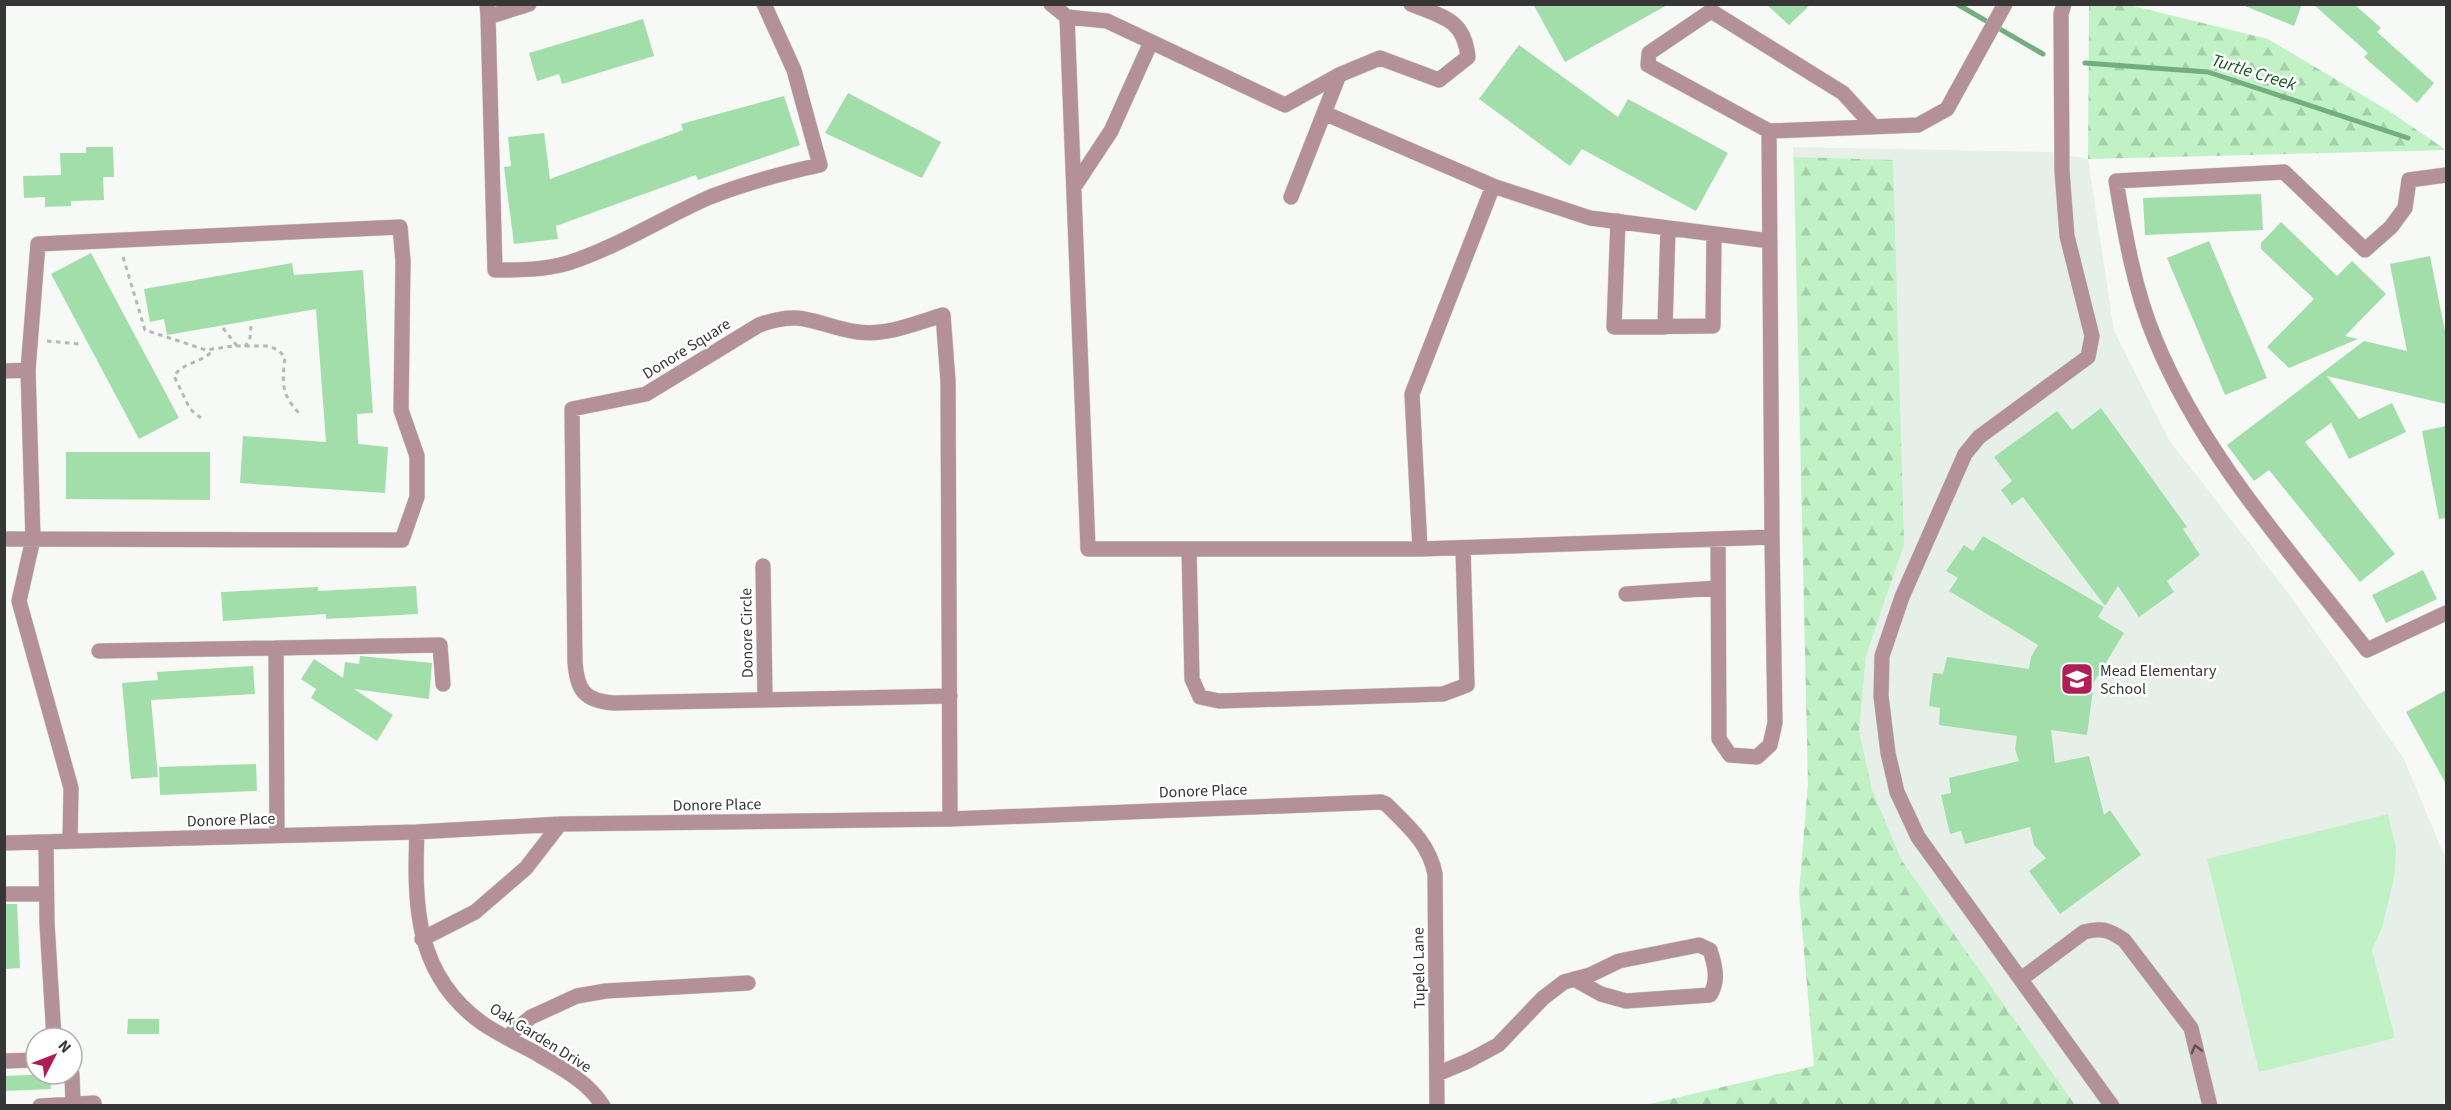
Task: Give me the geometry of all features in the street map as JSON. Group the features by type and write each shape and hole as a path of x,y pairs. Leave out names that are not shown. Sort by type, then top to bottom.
{"street":[{"path":"530,4 488,11 495,270 531,270 567,263 635,236 709,198 749,183 820,165 794,70 764,4"},
{"path":"1050,4 1067,17 1107,21 1285,105 1339,75 1380,58 1439,80 1468,57 1466,40 1454,22 1411,4"},
{"path":"1874,127 1843,93 1711,11 1649,53 1648,65 1769,131 1874,127 1918,125 1947,109 2005,4"},
{"path":"2064,4 2061,15 2063,182 2067,236 2092,336 2088,357 1979,437 1965,454 1902,597 1882,656 1881,696 1888,753 1897,792 1918,837 2112,1106"},
{"path":"1067,17 1076,184 1088,549 1420,549 1772,537"},
{"path":"1076,184 1112,131 1151,42"},
{"path":"1292,196 1339,75"},
{"path":"1324,113 1493,186 1590,218 1770,241"},
{"path":"1718,539 1719,739 1730,755 1757,757 1770,745 1775,723 1769,131"},
{"path":"2446,176 2409,180 2405,208 2391,227 2365,250 2284,172 2116,181 2128,255 2154,338 2189,412 2236,483 2367,650 2446,613"},
{"path":"1420,549 1412,394 1493,186"},
{"path":"1618,221 1614,327 1713,327 1714,234"},
{"path":"4,539 33,539 402,540 417,497 417,456 401,410 403,261 400,227 38,244 28,370 33,539 19,601 71,788 70,841"},
{"path":"1665,327 1668,228"},
{"name":"Donore Square","path":"950,696 601,702 590,698 577,684 572,409 646,394 759,325 770,321 802,317 857,332 871,333 944,315 948,381 950,696 950,819"},
{"path":"4,371 28,370"},
{"path":"1189,549 1192,679 1200,697 1219,702 1443,694 1467,685 1463,548"},
{"name":"Donore Circle","path":"764,566 765,700"},
{"path":"1626,594 1718,588"},
{"path":"99,651 440,645 443,684"},
{"path":"276,648 277,836"},
{"name":"Donore Place","path":"4,843 417,832 560,824 950,819 1381,801 1416,835"},
{"path":"422,939 476,912 526,868 560,824"},
{"name":"Oak Garden Drive","path":"417,832 415,896 422,939 429,958 448,988 482,1023 572,1075 592,1091 603,1106"},
{"name":"Tupelo Lane","path":"1416,835 1432,859 1435,874 1437,1106"},
{"path":"46,842 46,894 53,1026"},
{"path":"4,894 46,894"},
{"path":"2021,980 2084,932 2096,929 2109,930 2124,940 2190,1028 2210,1106"},
{"path":"1437,1074 1498,1045 1552,990 1574,979 1590,975 1619,961 1699,945 1710,950 1715,966 1715,987 1710,995 1626,1001 1601,994 1574,979"},
{"path":"507,1037 531,1017 577,996 606,991 748,983"},
{"path":"4,1061 24,1060"},
{"path":"72,1086 73,1104"},
{"path":"39,1106 94,1103 94,1106"}],"path":[{"path":"120,240 130,285 145,330 212,351"},
{"path":"245,347 250,338 251,326"},
{"path":"223,328 239,348"},
{"path":"30,343 58,340 79,344"},
{"path":"201,418 187,404 174,376 181,368 201,360 212,351 233,346 239,348 269,346 278,350 285,357 283,387 286,398 299,413"}],"shaded area":[{"name":"Mead Elementary School","path":"1793,147 2050,152 2088,159 2114,331 2169,440 2292,598 2404,759 2446,860 2446,1096 2442,1105 2044,1105 1808,783"}],"green space":[{"path":"2089,4 2129,5 2268,39 2389,111 2446,150 2088,159"},
{"path":"1794,157 1893,160 1904,545 1866,655 1859,731 1872,790 1902,861 2075,1105 1645,1105 1814,1066 1799,893 1808,783"},
{"path":"2388,814 2396,848 2395,873 2382,928 2372,950 2395,1038 2259,1072 2207,859"}],"building":[{"path":"1533,4 1669,4 1565,62"},
{"path":"1766,4 1811,4 1789,25"},
{"path":"2240,4 2302,4 2294,26"},
{"path":"2313,4 2354,4 2381,28 2377,32 2434,83 2417,103 2364,57 2368,53"},
{"path":"643,19 654,56 562,84 559,74 537,81 529,53"},
{"path":"1519,45 1618,117 1628,99 1728,153 1696,211 1582,149 1570,166 1479,99"},
{"path":"848,93 941,142 922,178 825,133"},
{"path":"784,96 800,145 698,180 696,175 556,226 558,239 514,244 504,167 511,166 508,137 544,133 550,179 683,130 681,124"},
{"path":"86,147 113,147 114,177 103,177 104,200 71,201 71,206 45,207 45,197 24,198 23,176 61,175 60,153 86,153"},
{"path":"2261,194 2263,230 2145,235 2143,198"},
{"path":"2281,222 2337,276 2352,261 2386,294 2345,336 2358,339 2289,368 2267,347 2314,299 2261,249 2261,243"},
{"path":"2209,241 2267,378 2225,395 2167,258"},
{"path":"91,253 179,418 139,439 51,274"},
{"path":"2430,256 2446,336 2446,404 2327,376 2359,419 2392,403 2406,432 2349,459 2331,423 2305,442 2395,554 2360,582 2269,470 2254,481 2227,445 2364,341 2407,351 2390,264"},
{"path":"292,263 294,275 363,270 373,413 357,414 358,444 388,447 385,493 240,483 243,436 326,442 316,309 167,335 164,319 150,322 144,289"},
{"path":"2101,408 2187,527 2183,529 2200,555 2167,581 2174,592 2139,617 2118,586 2105,606 2023,497 2012,505 2001,490 2012,481 1994,457 2057,411 2072,430"},
{"path":"2446,426 2446,518 2439,519 2422,431"},
{"path":"66,452 210,452 210,500 66,499"},
{"path":"1983,536 2104,607 2098,617 2124,633 2094,682 2087,735 2051,730 2055,763 2089,756 2104,815 2110,810 2141,855 2060,914 2029,871 2046,858 2034,845 2030,827 1965,844 1961,831 1950,834 1941,795 1951,793 1949,778 2019,761 2015,749 2017,736 1939,725 1940,708 1929,706 1933,673 1943,674 1947,657 2029,669 2031,657 2038,645 1949,591 1958,578 1946,571 1964,545 1973,551"},
{"path":"2423,570 2437,599 2386,623 2372,595"},
{"path":"416,586 418,614 326,619 326,614 223,621 221,592 318,587 318,591"},
{"path":"360,656 432,663 429,699 354,689 393,715 377,741 311,698 316,689 301,679 314,659 343,678 345,662 359,664"},
{"path":"253,666 255,694 151,700 158,777 131,779 122,683 158,680 157,672"},
{"path":"2446,690 2446,784 2406,712"},
{"path":"256,764 257,791 160,795 159,767"},
{"path":"4,904 17,904 20,968 4,969"},
{"path":"128,1019 159,1019 159,1034 127,1034"},
{"path":"24,1075 24,1086 51,1086 51,1089 4,1091 4,1076"}],"waterway":[{"name":"Turtle Creek","path":"1957,4 2043,54"},
{"name":"Turtle Creek","path":"2085,63 2208,72 2408,138"}],"place":[{"name":"Mead Elementary School","path":"2077,679"}]}
